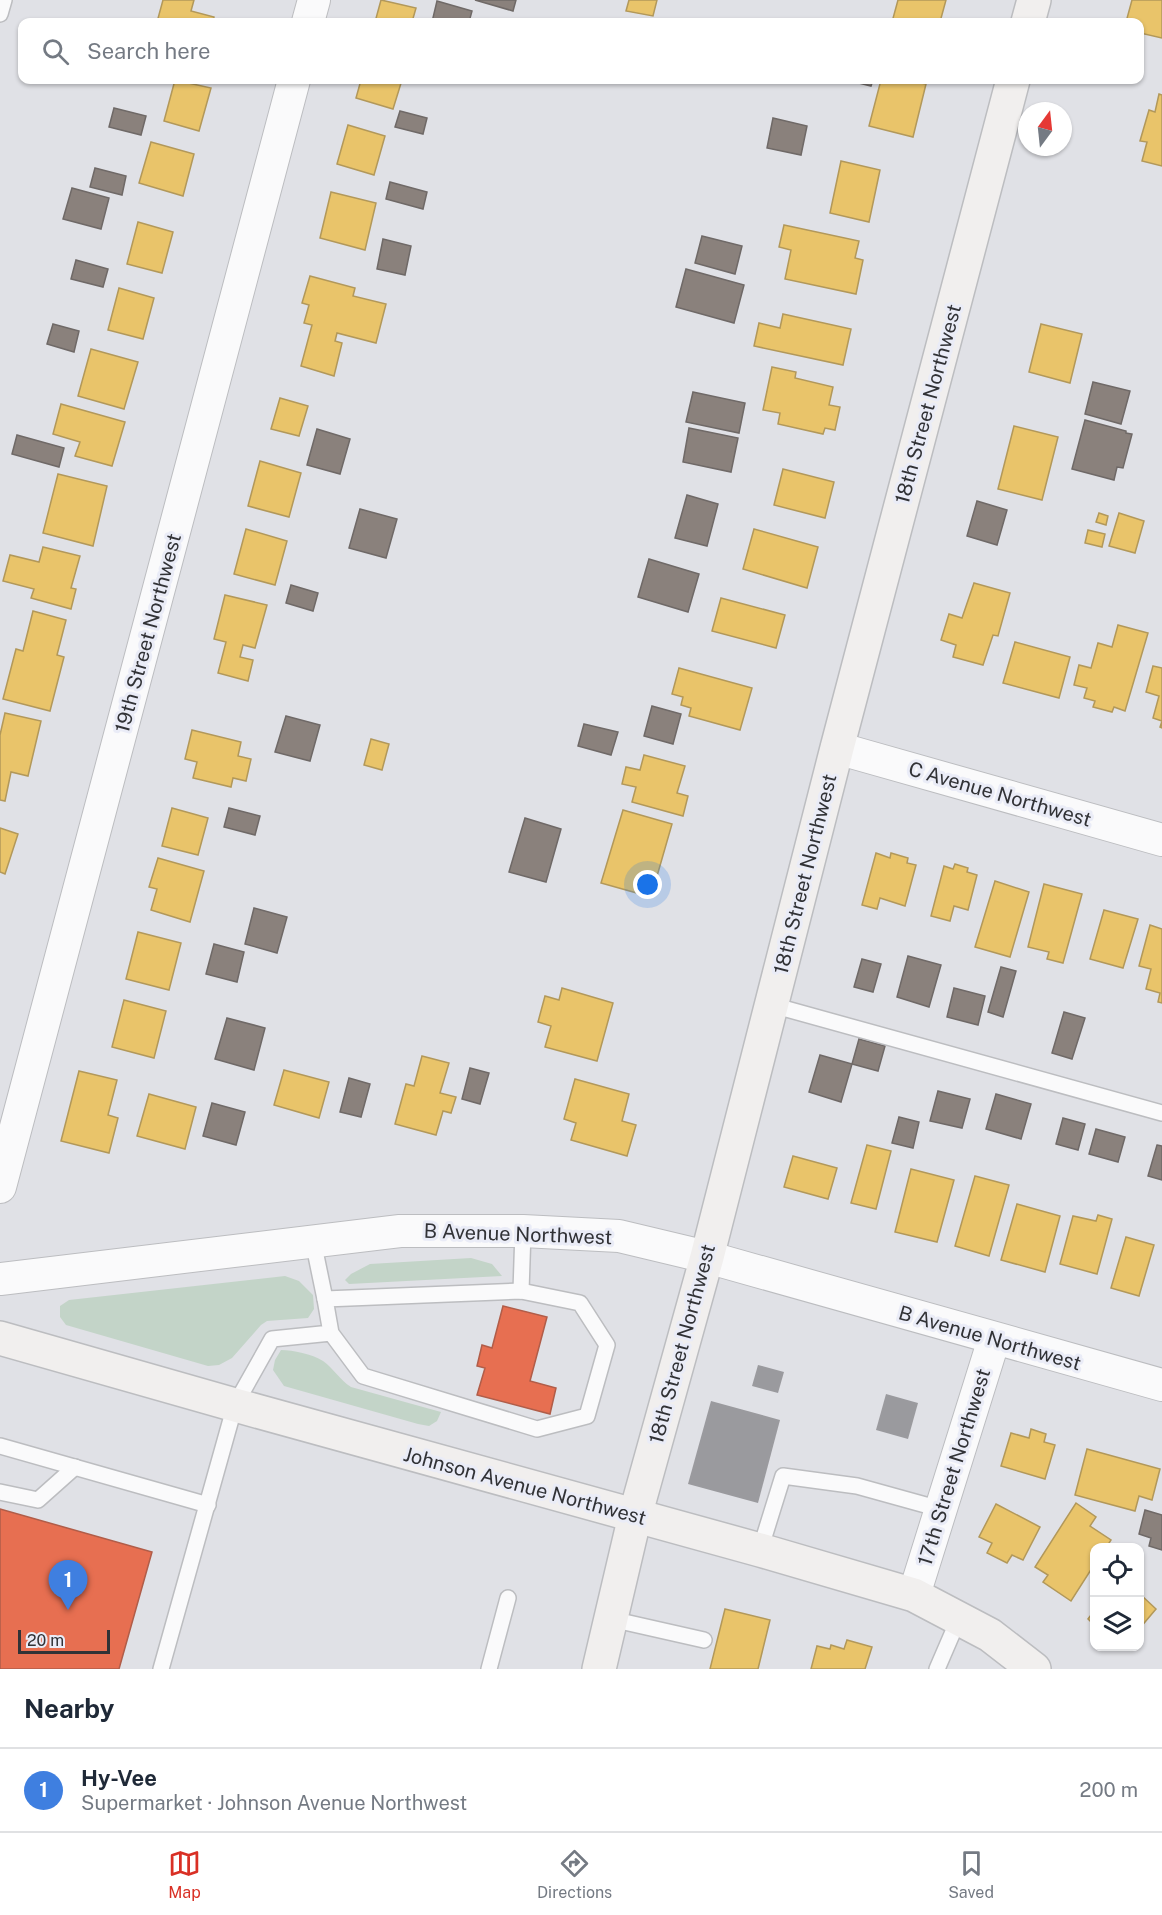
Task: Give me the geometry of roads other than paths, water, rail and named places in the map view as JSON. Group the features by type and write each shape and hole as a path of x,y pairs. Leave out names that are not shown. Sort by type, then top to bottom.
{"street":[{"path":"309,18 314,0"},
{"path":"1029,18 1034,0"},
{"name":"19th Street Northwest","path":"0,1187 293,84"},
{"name":"18th Street Northwest","path":"598,1669 635,1516 707,1257 837,748 1012,84"},
{"name":"C Avenue Northwest","path":"837,748 1162,840"},
{"name":"B Avenue Northwest","path":"0,1279 400,1231 523,1231 620,1236 707,1257 1162,1386"},
{"name":"Johnson Avenue Northwest","path":"0,1338 235,1406 760,1550 914,1595 990,1635 1034,1669"},
{"name":"17th Street Northwest","path":"914,1595 994,1339"}],"lane":[{"path":"0,14 4,0"},
{"path":"772,1005 1162,1113"},
{"path":"521,1291 523,1231"},
{"path":"313,1241 331,1333 363,1376 537,1430 587,1416 607,1345 580,1303 521,1291 325,1299"},
{"path":"161,1669 235,1406 272,1339 331,1333"},
{"path":"0,1446 208,1505"},
{"path":"0,1492 38,1500 75,1467"},
{"path":"760,1550 783,1476 857,1486 940,1509"},
{"path":"489,1669 508,1598"},
{"path":"937,1669 959,1618"},
{"path":"611,1619 704,1640"}],"place":[{"name":"Hy-Vee","path":"68,1610"}]}
